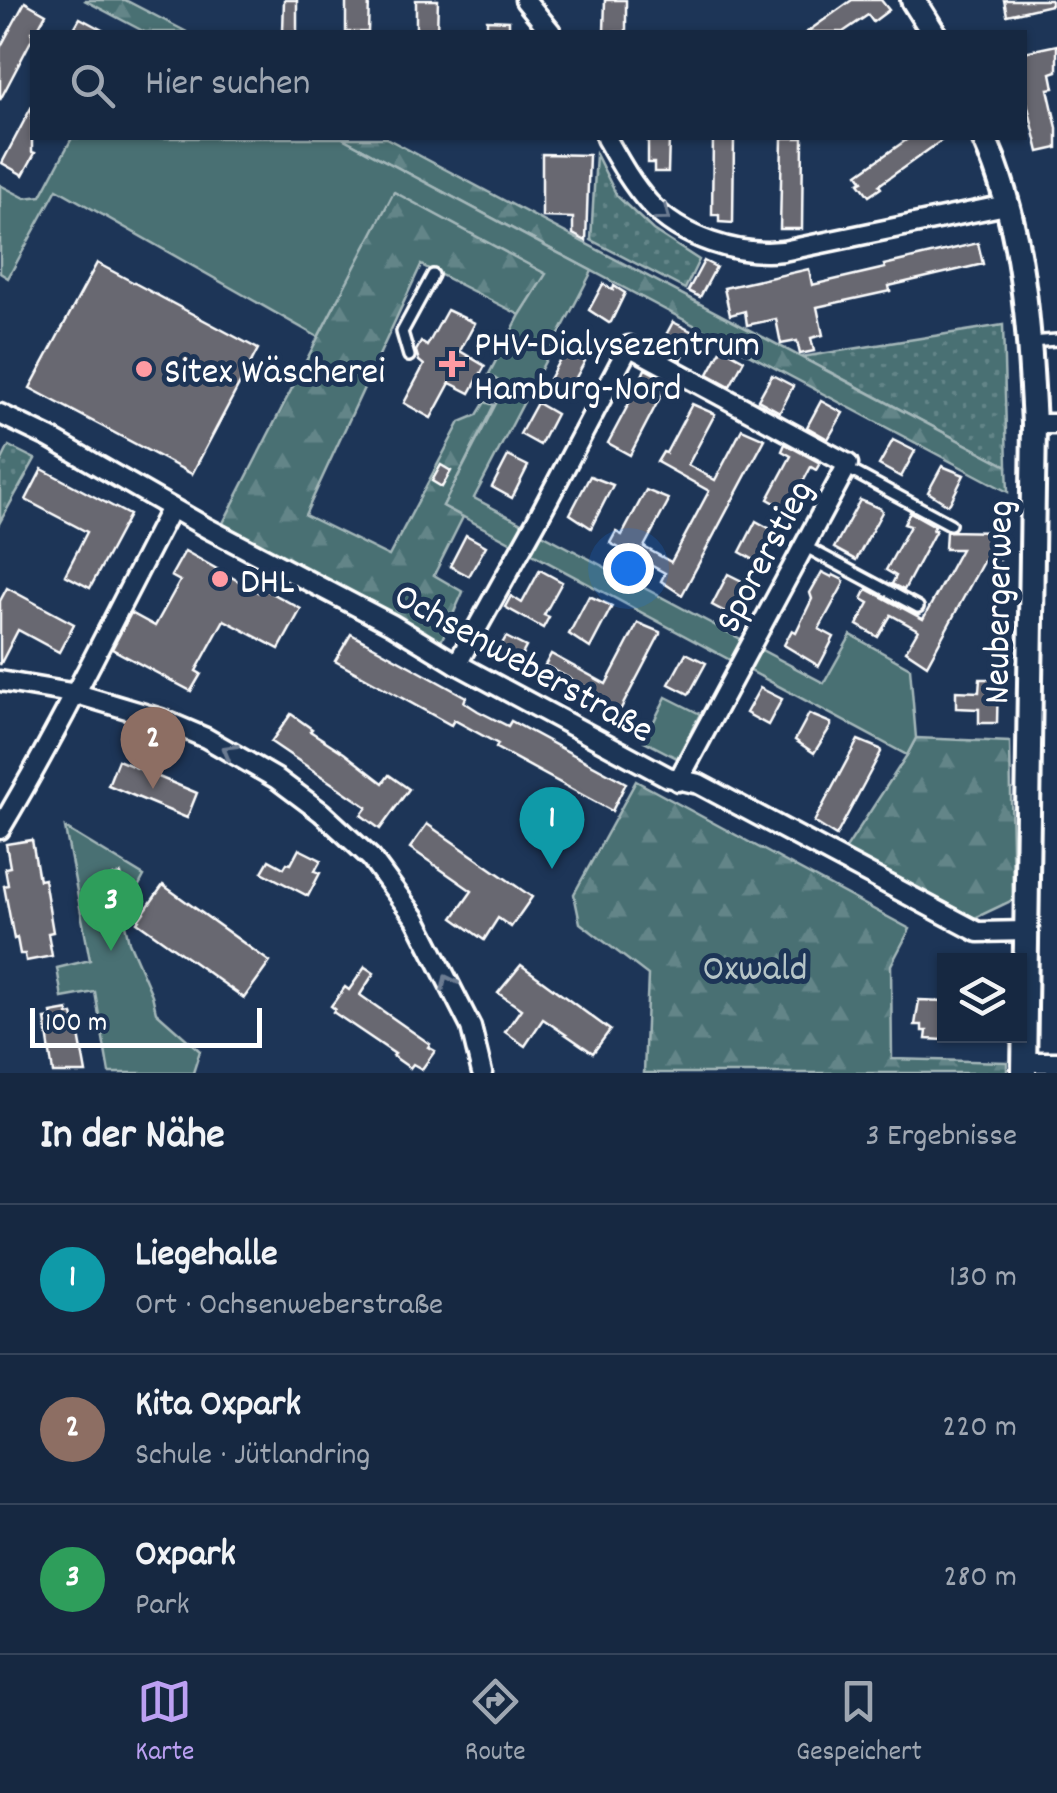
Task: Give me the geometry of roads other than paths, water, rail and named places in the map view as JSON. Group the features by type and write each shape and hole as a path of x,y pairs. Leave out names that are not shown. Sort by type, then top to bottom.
{"street":[{"path":"525,0 549,30"},
{"path":"913,0 931,30"},
{"path":"607,140 651,206 689,233 732,249 784,251 1006,206"},
{"name":"Neubergerweg","path":"985,140 1022,273 1045,424 1028,752 1024,1067"},
{"name":"Sporerstieg","path":"457,664 629,346 848,464 678,781"},
{"name":"Ochsenweberstraße","path":"0,414 391,624 457,664 678,781 699,784 978,932 1028,931"},
{"path":"0,829 77,694 171,508"},
{"path":"0,682 77,694 161,719 206,738 277,779 320,812 372,858 423,932 470,1027 482,1073"},
{"path":"1024,1067 1057,1062"}],"lane":[{"path":"409,356 402,332 433,275"},
{"path":"1030,342 1057,340"},
{"path":"846,468 950,524"},
{"path":"804,546 918,607"}],"place":[{"name":"PHV-Dialysezentrum Hamburg-Nord","path":"452,364"},
{"name":"Sitex Wäscherei","path":"144,369"},
{"name":"DHL","path":"220,579"},
{"name":"Kita Oxpark","path":"153,789"},
{"name":"Liegehalle","path":"552,869"},
{"name":"Oxpark","path":"111,951"}],"park label":[{"name":"Oxwald","path":"755,966"}]}
